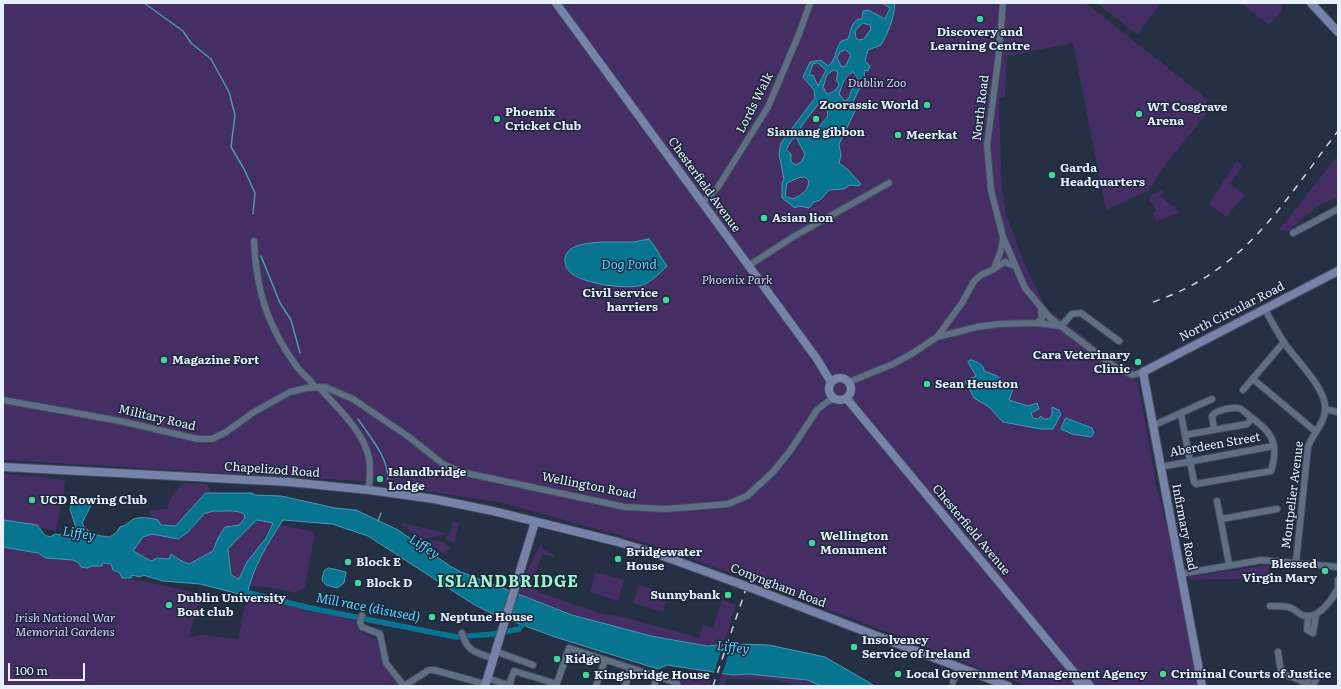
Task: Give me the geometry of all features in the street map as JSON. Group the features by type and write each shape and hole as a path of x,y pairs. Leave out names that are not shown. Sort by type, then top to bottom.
{"main road":[{"name":"Chesterfield Avenue","path":"556,3 817,359 831,382"},
{"path":"1311,3 1338,32"},
{"name":"North Circular Road","path":"1140,372 1338,271"},
{"name":"Infirmary Road","path":"1140,372 1152,426 1202,686"},
{"path":"840,378 849,382 851,393 846,399 840,401 833,399 829,393 831,382 840,378"},
{"name":"Chesterfield Avenue","path":"846,399 1077,676 1076,680 1081,686"},
{"name":"Chapelizod Road","path":"3,467 220,478 369,490 493,510 535,522"},
{"path":"486,682 535,522"},
{"name":"Conyngham Road","path":"535,522 642,549 754,589 1008,686"},
{"name":"Chesterfield Avenue","path":"1077,676 1082,676 1090,686"}],"street":[{"name":"Lords Walk","path":"702,204 718,187 768,106 799,34 810,3"},
{"name":"North Road","path":"1003,3 998,61 987,145 991,190 1003,237"},
{"path":"748,266 792,237 889,183"},
{"path":"1293,233 1338,209"},
{"path":"1003,237 1025,288 1041,309 1109,364 1129,372 1140,372"},
{"path":"994,269 1001,250 1003,237"},
{"path":"254,241 257,280 270,322 277,338 291,358 357,431 369,456 369,490"},
{"path":"937,337 958,308 974,281 981,275 1005,262 1015,266"},
{"path":"1037,323 1042,319 1041,309"},
{"path":"1265,309 1284,342 1322,394 1326,409 1338,412"},
{"path":"1061,326 1072,314 1081,313 1119,341"},
{"path":"947,322 949,330 956,332"},
{"path":"849,382 913,354 937,337 998,324 1037,323 1061,326"},
{"path":"1243,390 1284,342"},
{"path":"1253,379 1315,431"},
{"name":"Wellington Road","path":"317,387 335,390 353,399 409,437 443,464 461,472 625,506 666,509 728,504 747,496 773,472 790,451 817,410 833,399"},
{"name":"Military Road","path":"3,400 120,421 198,439 212,439 226,432 254,412 290,392 317,387"},
{"path":"1152,426 1212,399"},
{"path":"1181,414 1194,482 1196,484 1271,471 1274,446 1270,434 1252,418 1236,407 1214,413 1212,416 1214,430"},
{"name":"Montpelier Avenue","path":"1296,562 1308,447 1315,431 1323,420 1326,409"},
{"path":"1185,435 1247,424 1252,418"},
{"name":"Aberdeen Street","path":"1160,467 1190,460 1274,446"},
{"path":"1217,501 1229,564"},
{"path":"1221,519 1277,509"},
{"path":"1180,574 1229,564 1262,560 1338,567"},
{"path":"1308,616 1307,630 1313,633 1316,615 1333,598 1338,590 1338,580"},
{"path":"1270,606 1290,607 1302,615 1316,615"},
{"path":"362,615 360,622 364,629 380,634 386,663 404,686 429,670 486,682 509,685 514,670 556,685 569,648 658,676 677,683 676,686"},
{"path":"462,633 464,641 471,650 494,654 533,666"},
{"path":"1278,652 1280,672 1306,684 1312,677 1316,680 1313,686"},
{"path":"596,686 605,660"},
{"path":"625,686 631,668"},
{"path":"953,682 958,668"},
{"path":"654,686 658,676"}],"green space":[{"name":"Phoenix Park","path":"3,3 1086,3 1201,94 1206,100 1208,112 1165,165 1149,190 1106,210 1073,43 1007,56 1005,98 999,98 1002,188 1007,217 1028,272 1042,300 1049,310 1113,359 1134,368 1133,378 1138,382 1156,484 1178,574 1198,686 1027,686 766,586 650,544 503,503 360,481 3,460"},
{"path":"1097,3 1160,3 1139,33 1136,34"},
{"path":"1241,3 1281,3 1282,11 1269,25"},
{"path":"1338,155 1338,197 1312,211 1289,231 1279,230"},
{"path":"1237,161 1243,166 1230,184 1245,195 1226,217 1209,204"},
{"path":"1161,190 1163,192 1160,196 1180,212 1157,221 1153,213 1156,211 1152,203 1149,203 1149,198 1151,195"},
{"name":"UCD Rowing Club","path":"3,473 66,480 56,531 3,520"},
{"path":"185,483 207,484 211,491 202,497 175,526 161,525 158,520 150,518 149,510 168,509 173,494"},
{"path":"214,511 241,512 244,514 245,518 239,525 231,525 218,538 213,551 189,564 171,554 169,559 158,558 151,561 133,551 143,537 152,534 178,539 188,532 204,514"},
{"path":"257,520 273,522 239,579 231,575 228,549"},
{"path":"453,522 459,523 454,544 445,538 450,532"},
{"path":"402,523 446,533 445,535 421,539 403,526"},
{"path":"280,525 315,532 305,587 294,593 280,589 249,585 264,549"},
{"path":"430,540 439,540 450,547 445,555 432,546"},
{"path":"541,544 544,550 554,555 554,557 542,554 530,587 538,590 538,592 603,614 624,617 699,638 703,625 713,628 722,600 736,605 723,645 691,644 649,636 577,615 517,593"},
{"name":"Irish National War Memorial Gardens","path":"3,547 38,553 46,558 73,560 79,563 81,567 88,568 92,566 102,566 101,563 111,564 113,570 120,573 122,578 128,578 127,584 129,578 201,594 189,637 202,635 238,639 247,596 356,620 360,631 377,640 385,667 399,684 398,686 3,686"},
{"path":"1269,565 1268,578 1191,580 1189,577"},
{"path":"596,572 624,580 618,601 590,592"},
{"path":"639,585 669,594 663,612 633,603"},
{"path":"722,674 778,675 805,680 822,686 799,686 776,680 726,679 725,686 720,686 719,683"},
{"path":"682,677 711,680 709,686 679,686"}],"water":[{"path":"882,3 895,3 892,20 881,45 868,50 865,61 870,66 868,71 865,70 864,74 866,81 864,86 859,89 853,102 856,109 839,144 841,156 839,163 861,184 858,186 850,185 844,189 829,190 820,200 814,202 809,208 799,206 795,208 782,198 782,183 784,179 779,154 781,143 815,98 814,90 803,77 810,62 821,60 828,66 831,64 841,41 848,39 853,24 858,19 862,19 863,11 868,10 885,19 890,8","holes":["863,23 870,25 871,29 864,39 859,40 856,38 855,31","846,50 851,55 845,67 841,66 837,58 840,52","818,63 826,70 818,86 813,75 809,75 813,64","834,70 838,72 836,81 839,83 838,87 827,94 823,87 827,75","853,72 857,77 858,82 852,89 849,98 845,101 839,94 847,76","821,101 825,102 828,114 826,119 809,138 802,133 801,127","796,137 805,154 802,161 796,165 791,162 791,154 786,150 791,141","805,177 809,181 805,191 793,199 785,196 787,183 798,178"]},
{"name":"Dog Pond","path":"649,239 667,266 653,279 643,285 627,287 594,283 584,280 570,272 565,263 568,252 574,247 583,244 634,242"},
{"path":"971,360 980,364 984,371 997,376 1013,389 1009,400 1028,406 1037,403 1039,409 1031,413 1033,418 1038,419 1041,416 1044,419 1049,419 1052,415 1052,407 1059,410 1061,414 1053,429 1041,429 1003,422 989,407 974,398 965,381 976,376 968,362"},
{"path":"1066,418 1092,428 1094,433 1091,437 1072,434 1061,429"},
{"name":"Liffey","path":"206,493 252,493 255,495 281,496 335,508 356,510 398,530 461,572 572,615 651,636 707,646 732,644 769,645 825,657 875,686 822,686 807,680 749,674 733,675 667,665 658,669 555,637 493,614 473,604 368,536 332,524 283,520 266,547 257,566 249,586 247,596 200,584 163,581 143,575 140,577 132,575 131,578 122,578 120,573 113,570 111,564 102,563 102,566 92,566 88,568 81,567 79,563 73,560 46,558 38,553 3,547 4,520 37,525 45,535 50,537 55,534 61,535 77,531 70,509 74,499 82,498 92,503 82,523 87,530 97,535 110,537 117,532 120,527 138,518 155,519 158,520 161,525 175,526","holes":["214,511 241,512 244,514 245,518 239,525 225,527 218,538 213,551 189,564 171,554 169,559 158,558 151,561 133,551 143,537 152,534 178,539 188,532 204,514","257,520 273,523 266,538 247,562 239,579 231,575 228,549"]},
{"path":"329,568 346,572 344,583 337,588 326,585 322,580 324,571"}],"pier":[{"path":"732,644 722,674 714,673 723,645"}],"waterway":[{"path":"144,3 183,31 191,43 211,59 229,92 235,115 231,147 244,169 255,193 253,214"},
{"path":"261,256 280,303 291,320 300,353"},
{"path":"358,419 382,455 388,479"},
{"path":"378,521 381,513"},
{"name":"Mill race (disused)","path":"241,591 310,608 456,637 494,634 519,629 526,619"}],"railway":[{"path":"1153,302 1185,289 1213,272 1237,254 1279,209 1338,131"},
{"path":"713,686 749,580"}],"place":[{"name":"Discovery and Learning Centre","path":"980,19"},
{"name":"Zoorassic World","path":"927,105"},
{"name":"WT Cosgrave Arena","path":"1139,114"},
{"name":"Phoenix Cricket Club","path":"497,119"},
{"name":"Siamang gibbon","path":"816,119"},
{"name":"Meerkat","path":"898,135"},
{"name":"Garda Headquarters","path":"1052,175"},
{"name":"Asian lion","path":"764,218"},
{"name":"Civil service harriers","path":"666,300"},
{"name":"Magazine Fort","path":"164,360"},
{"name":"Cara Veterinary Clinic","path":"1138,362"},
{"name":"Sean Heuston","path":"927,384"},
{"name":"Islandbridge Lodge","path":"380,479"},
{"name":"UCD Rowing Club","path":"32,500"},
{"name":"Wellington Monument","path":"812,543"},
{"name":"Bridgewater House","path":"618,559"},
{"name":"Block E","path":"348,562"},
{"name":"Blessed Virgin Mary","path":"1325,571"},
{"name":"Block D","path":"358,583"},
{"name":"Sunnybank","path":"728,595"},
{"name":"Dublin University Boat club","path":"169,605"},
{"name":"Neptune House","path":"432,617"},
{"name":"Insolvency Service of Ireland","path":"854,647"},
{"name":"Ridge","path":"557,659"},
{"name":"Local Government Management Agency","path":"898,674"},
{"name":"Criminal Courts of Justice","path":"1163,674"},
{"name":"Kingsbridge House","path":"586,675"}],"district":[{"name":"ISLANDBRIDGE","path":"508,582"}],"park label":[{"name":"Dublin Zoo","path":"877,83"}]}
